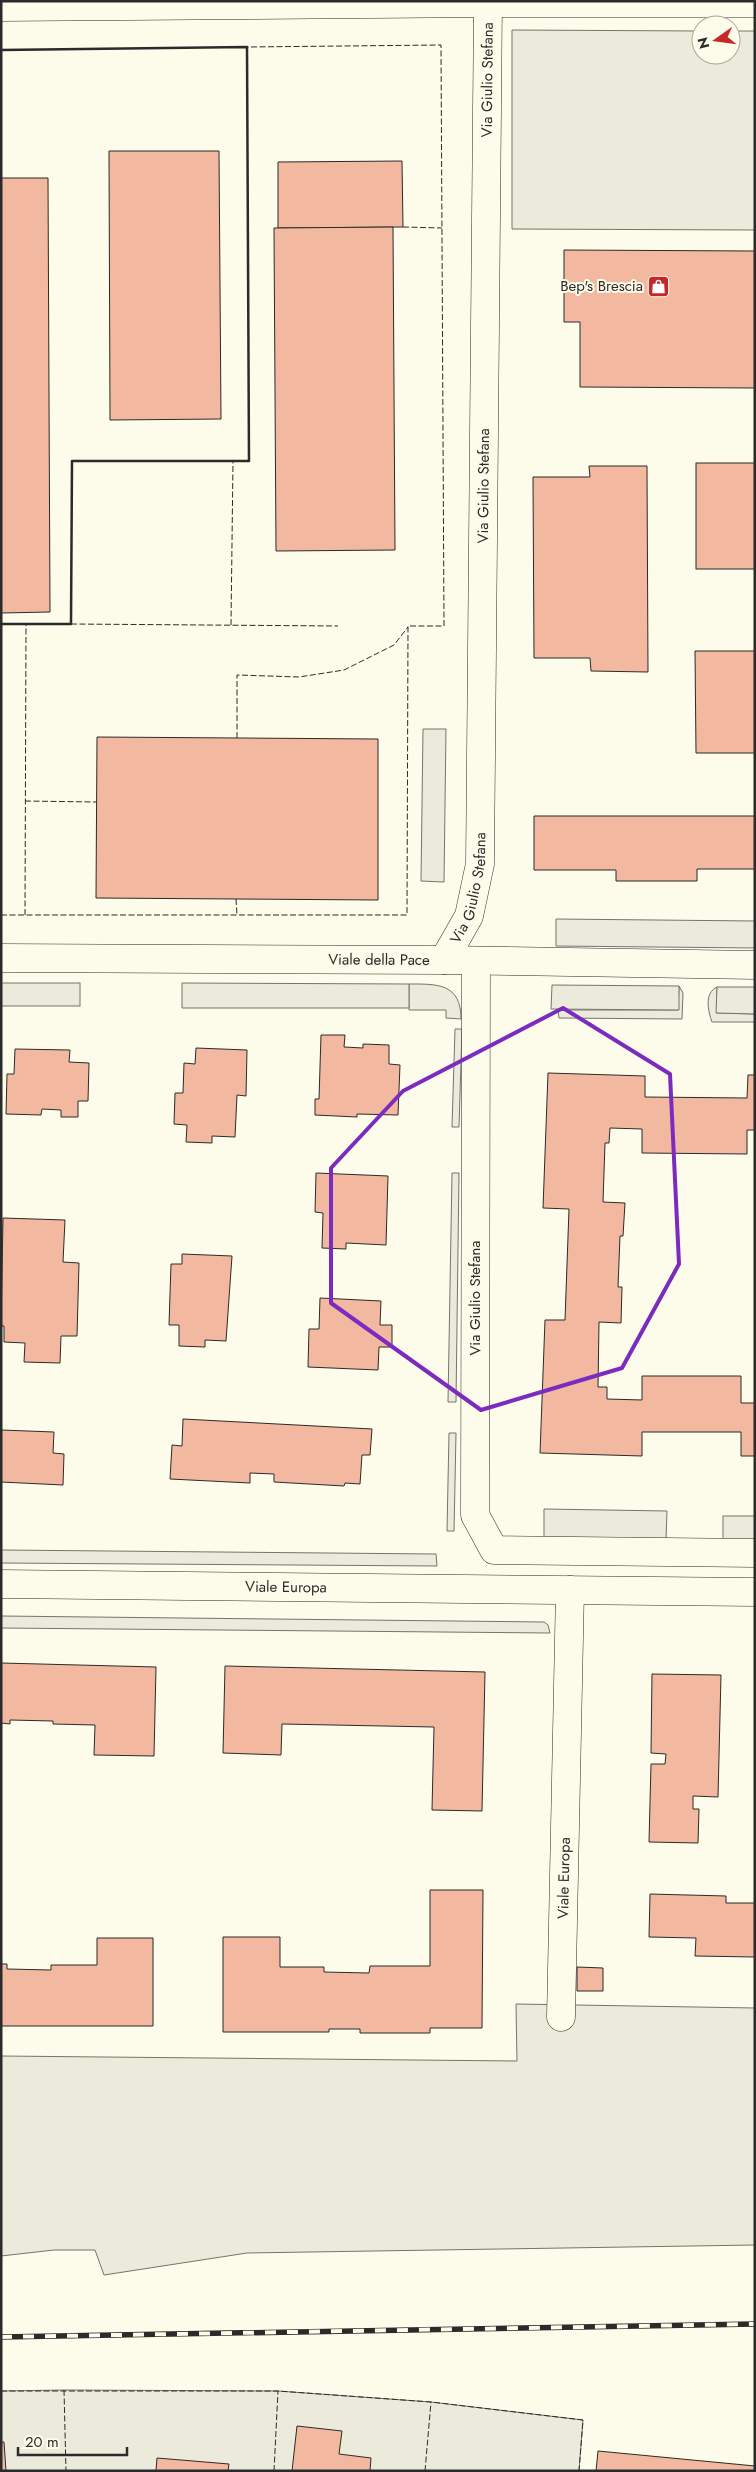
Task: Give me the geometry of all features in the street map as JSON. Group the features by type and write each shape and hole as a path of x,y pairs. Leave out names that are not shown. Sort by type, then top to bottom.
{"street":[{"name":"Via Giulio Stefana","path":"444,960 470,916 480,864 488,3"},
{"path":"1,7 755,3"},
{"name":"Viale della Pace","path":"1,958 444,960 755,965"},
{"name":"Via Giulio Stefana","path":"476,961 475,1515 494,1550 755,1553"},
{"name":"Viale Europa","path":"1,1584 755,1592"},
{"name":"Viale Europa","path":"561,2017 570,1590"}],"highlighted area":[{"path":"563,1008 670,1074 679,1264 622,1368 481,1410 331,1303 331,1168 403,1091"}],"shaded area":[{"path":"512,30 691,31 691,65 741,65 741,31 755,31 755,230 512,229"},
{"path":"423,729 446,729 444,882 421,881"},
{"path":"556,919 755,921 755,948 556,946"},
{"path":"1,983 80,983 80,1006 1,1006"},
{"path":"182,983 409,984 409,1008 182,1008"},
{"path":"409,984 429,984 446,988 452,992 457,998 460,1007 461,1019 446,1018 446,1010 409,1010"},
{"path":"552,985 679,986 679,1010 551,1009"},
{"path":"679,986 683,993 682,1019 559,1018 558,1010 678,1010"},
{"path":"717,987 717,1013 755,1014 755,1022 712,1022 708,1003 710,993"},
{"path":"717,987 755,987 755,1014 716,1013"},
{"path":"455,1029 462,1029 459,1127 452,1127"},
{"path":"452,1173 459,1173 456,1402 448,1402"},
{"path":"449,1433 456,1433 454,1531 447,1531"},
{"path":"544,1509 667,1511 666,1540 544,1539"},
{"path":"723,1516 755,1516 755,1544 723,1544"},
{"path":"1,1550 436,1554 437,1566 1,1563"},
{"path":"1,1616 544,1622 548,1625 550,1633 1,1628"},
{"path":"516,2004 755,2008 755,2245 247,2253 104,2275 95,2250 54,2250 1,2256 1,2056 517,2061"},
{"path":"1,2391 278,2391 431,2402 583,2420 579,2471 1,2471"}],"building":[{"path":"109,151 219,151 221,419 110,420"},
{"path":"402,161 403,227 278,228 278,162"},
{"path":"1,178 48,178 50,612 1,613"},
{"path":"393,227 395,550 276,551 274,228"},
{"name":"Bep's Brescia","path":"564,250 755,251 755,388 580,387 580,322 564,322"},
{"path":"696,463 755,463 755,569 696,569"},
{"path":"589,466 647,466 648,672 591,671 590,658 534,658 533,477 590,477"},
{"path":"695,651 755,651 755,753 696,753"},
{"path":"97,737 378,739 378,900 96,898"},
{"path":"534,816 755,816 755,869 697,869 697,881 616,881 616,870 534,870"},
{"path":"321,1035 345,1035 344,1047 363,1048 363,1044 389,1045 389,1064 400,1065 398,1115 357,1114 357,1117 315,1115 315,1099 319,1099"},
{"path":"196,1048 247,1050 246,1096 237,1095 235,1137 212,1136 212,1143 186,1142 187,1125 174,1124 175,1093 183,1093 184,1063 195,1064"},
{"path":"15,1049 70,1050 69,1062 89,1063 88,1101 78,1101 78,1117 61,1117 61,1110 42,1109 41,1115 6,1114 7,1074 14,1074"},
{"path":"548,1073 645,1076 645,1097 747,1098 748,1075 755,1075 755,1130 747,1130 747,1154 642,1153 642,1129 610,1128 609,1143 605,1143 603,1202 625,1203 623,1236 620,1236 618,1287 622,1287 621,1323 599,1322 598,1387 607,1387 607,1399 642,1400 642,1376 741,1376 741,1403 755,1403 755,1456 741,1456 741,1432 642,1432 642,1456 540,1453 545,1320 565,1320 569,1209 543,1208"},
{"path":"316,1173 388,1176 386,1245 346,1243 346,1249 322,1248 323,1213 315,1212"},
{"path":"3,1218 65,1220 63,1262 79,1263 77,1336 61,1336 60,1363 24,1362 25,1343 4,1342 4,1326 1,1326"},
{"path":"182,1254 232,1256 226,1341 205,1340 205,1347 179,1346 179,1325 169,1325 171,1264 182,1264"},
{"path":"320,1298 381,1301 380,1325 392,1325 392,1347 379,1347 378,1370 308,1367 309,1329 319,1329"},
{"path":"183,1419 372,1429 370,1455 362,1455 360,1484 345,1483 344,1486 274,1482 274,1474 250,1473 250,1483 170,1479 172,1445 182,1446"},
{"path":"1,1430 54,1432 53,1453 64,1454 63,1485 1,1482"},
{"path":"1,1663 156,1667 154,1756 94,1755 95,1725 53,1724 53,1721 10,1720 10,1724 1,1723"},
{"path":"225,1666 485,1672 482,1811 432,1810 434,1727 282,1724 281,1755 223,1753"},
{"path":"652,1674 721,1675 718,1797 693,1796 693,1809 699,1809 698,1843 649,1842 651,1764 665,1764 666,1754 651,1753"},
{"path":"430,1890 483,1890 482,2028 430,2028 430,2033 360,2033 360,2029 329,2029 329,2032 223,2032 223,1937 280,1937 280,1967 324,1967 324,1972 369,1973 370,1966 430,1966"},
{"path":"650,1894 726,1896 726,1903 755,1903 755,1957 695,1956 696,1938 649,1937"},
{"path":"97,1938 153,1938 153,2026 1,2026 1,1964 7,1964 7,1969 51,1970 51,1965 97,1965"},
{"path":"577,1967 603,1968 603,1991 577,1991"},
{"path":"297,2426 342,2431 339,2454 371,2458 370,2471 292,2471"},
{"path":"1,2442 4,2442 6,2471 1,2471"},
{"path":"598,2451 755,2466 755,2471 596,2471"},
{"path":"157,2458 229,2464 228,2471 156,2471"}],"railway":[{"path":"1,2337 755,2324"}],"fence":[{"path":"1,915 407,915 408,626 444,626 441,45 247,47"},
{"path":"403,227 442,228"},
{"path":"231,625 233,461"},
{"path":"25,915 26,624"},
{"path":"71,624 338,626"},
{"path":"237,738 237,675 299,677 344,670 394,645 408,627"},
{"path":"25,801 96,802"},
{"path":"236,899 237,915"},
{"path":"64,2390 66,2471"},
{"path":"1,2391 278,2391 431,2402 583,2420 579,2471"},
{"path":"274,2471 278,2391"},
{"path":"425,2471 431,2402"}],"wall":[{"path":"1,50 247,47 249,461 72,461 71,624 1,624"}],"place":[{"name":"Bep's Brescia","path":"659,286"}]}
